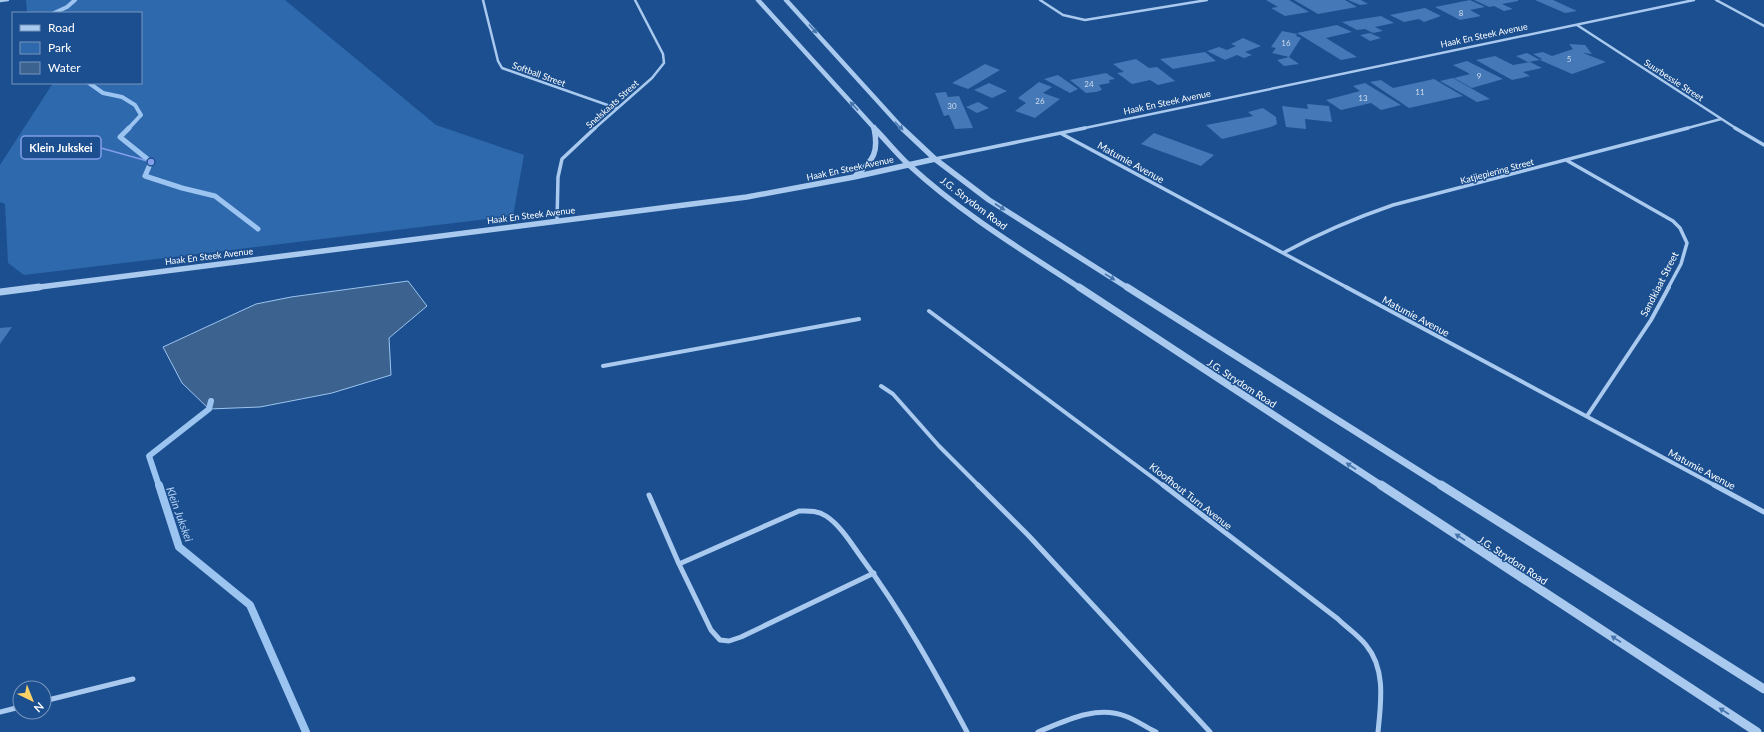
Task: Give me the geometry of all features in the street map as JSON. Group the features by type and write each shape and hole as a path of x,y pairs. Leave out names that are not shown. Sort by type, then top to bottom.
{"street":[{"path":"0,2 8,0"},
{"name":"Softball Street","path":"483,0 498,61 502,68 616,108"},
{"name":"Snelskaats Street","path":"557,220 558,177 562,159 616,108 652,78 664,63 663,54 635,0"},
{"name":"J.G. Strydom Road","path":"758,0 909,165 981,222 1045,266 1757,732"},
{"name":"J.G. Strydom Road","path":"786,0 895,121 935,159 989,200 1764,689"},
{"path":"1040,0 1057,13 1073,19 1085,20 1207,0"},
{"name":"Haak En Steek Avenue","path":"0,292 485,229 747,197 854,178 935,159 1062,134 1694,0"},
{"path":"1716,0 1764,26"},
{"name":"Suurbessie Street","path":"1577,25 1721,119 1764,145"},
{"name":"Katjiepiering Street","path":"1283,254 1307,240 1379,210 1721,119"},
{"path":"854,178 875,156 877,140 874,127"},
{"name":"Matumie Avenue","path":"1062,134 1764,512"},
{"name":"Sandkiaat Street","path":"1566,160 1673,221 1680,228 1687,243 1681,264 1651,320 1587,416"},
{"name":"Kloofhout Turn Avenue","path":"929,311 1122,454 1338,619 1367,646 1377,665 1382,680 1378,732"},
{"path":"603,366 859,319"},
{"path":"881,386 893,394 939,446 1029,536 1210,732"},
{"path":"649,494 679,564 711,630 720,640 728,641 741,637 874,574"},
{"path":"679,564 799,511 811,511 823,514 832,521 890,596 926,655 967,732"},
{"path":"52,699 133,679"},
{"path":"0,712 12,709"},
{"path":"1038,732 1089,714 1107,712 1124,716 1156,732"}],"green space":[{"path":"26,0 285,0 436,125 524,155 513,216 24,275 8,263 5,204 0,202 0,165 52,84 142,84 142,12 27,12"}],"water":[{"path":"408,281 427,306 389,338 391,375 332,393 260,407 209,409 182,383 163,347 256,304 291,297"}],"building":[{"path":"1266,0 1289,0 1309,12 1285,16 1271,8 1278,7"},
{"path":"1294,0 1345,0 1357,7 1318,14"},
{"path":"1348,0 1361,0 1368,4 1360,5"},
{"path":"1470,0 1485,7 1470,10 1481,16 1460,20 1435,7"},
{"path":"1474,0 1518,1 1502,4 1513,9 1504,11 1494,6 1489,7"},
{"path":"1535,0 1553,0 1577,11 1565,13"},
{"path":"1425,8 1441,16 1424,22 1419,19 1404,22 1390,15"},
{"path":"1381,16 1394,23 1375,27 1383,31 1373,33 1365,29 1357,30 1342,22"},
{"path":"1337,25 1352,32 1326,38 1357,57 1341,60 1297,33"},
{"path":"1282,31 1297,34 1296,36 1301,38 1289,57 1272,53 1276,48 1271,47"},
{"path":"1370,33 1381,38 1370,41 1360,35"},
{"path":"1243,38 1261,46 1245,52 1252,55 1244,58 1237,55 1225,60 1207,51 1219,47 1227,50 1236,46 1231,44"},
{"path":"1569,44 1585,45 1592,54 1583,53 1606,62 1572,74 1540,60 1542,59 1533,54 1543,52 1552,56 1573,49"},
{"path":"1205,52 1216,61 1173,69 1160,59"},
{"path":"1527,53 1540,60 1528,62 1516,56"},
{"path":"1495,56 1513,65 1530,62 1542,68 1523,72 1530,76 1512,80 1476,60"},
{"path":"1289,57 1299,64 1284,66 1277,60"},
{"path":"1136,59 1149,68 1157,67 1175,81 1158,85 1150,80 1132,84 1117,73 1124,72 1113,64"},
{"path":"1467,61 1503,79 1472,88 1454,78 1470,74 1453,65"},
{"path":"985,64 1000,70 968,89 952,83"},
{"path":"1106,73 1115,79 1109,80 1110,83 1099,85 1102,90 1096,92 1086,93 1070,80"},
{"path":"1058,75 1078,89 1070,93 1044,79"},
{"path":"1453,78 1490,99 1477,102 1440,81"},
{"path":"1434,79 1463,96 1409,108 1370,82 1381,80 1393,88"},
{"path":"1039,82 1052,87 1043,93 1060,99 1035,118 1015,111 1026,103 1018,98"},
{"path":"989,83 1007,91 992,98 974,90"},
{"path":"1365,83 1401,105 1381,110 1371,103 1341,110 1326,100 1360,91 1353,86"},
{"path":"946,92 948,97 959,96 973,128 955,129 949,115 944,116 935,93"},
{"path":"978,102 989,108 977,113 966,107"},
{"path":"1307,104 1329,106 1332,122 1305,119 1306,129 1286,127 1282,106 1308,109"},
{"path":"1263,108 1276,117 1277,124 1271,127 1222,139 1206,125 1253,116 1248,112"},
{"path":"1154,133 1214,155 1201,166 1141,144"},
{"path":"12,327 0,344 0,328"}],"waterway":[{"name":"Klein Jukskei","path":"56,12 67,7 75,0"},
{"name":"Klein Jukskei","path":"90,84 103,93 122,97 135,105 141,115 128,129"},
{"name":"Klein Jukskei","path":"128,129 120,137 151,162 145,176 182,188 215,196 258,229"},
{"name":"Klein Jukskei","path":"159,486 149,456 209,409 211,401"},
{"name":"Klein Jukskei","path":"159,485 179,547 250,605 306,732"}],"place":[{"name":"Klein Jukskei","path":"151,162"}]}
